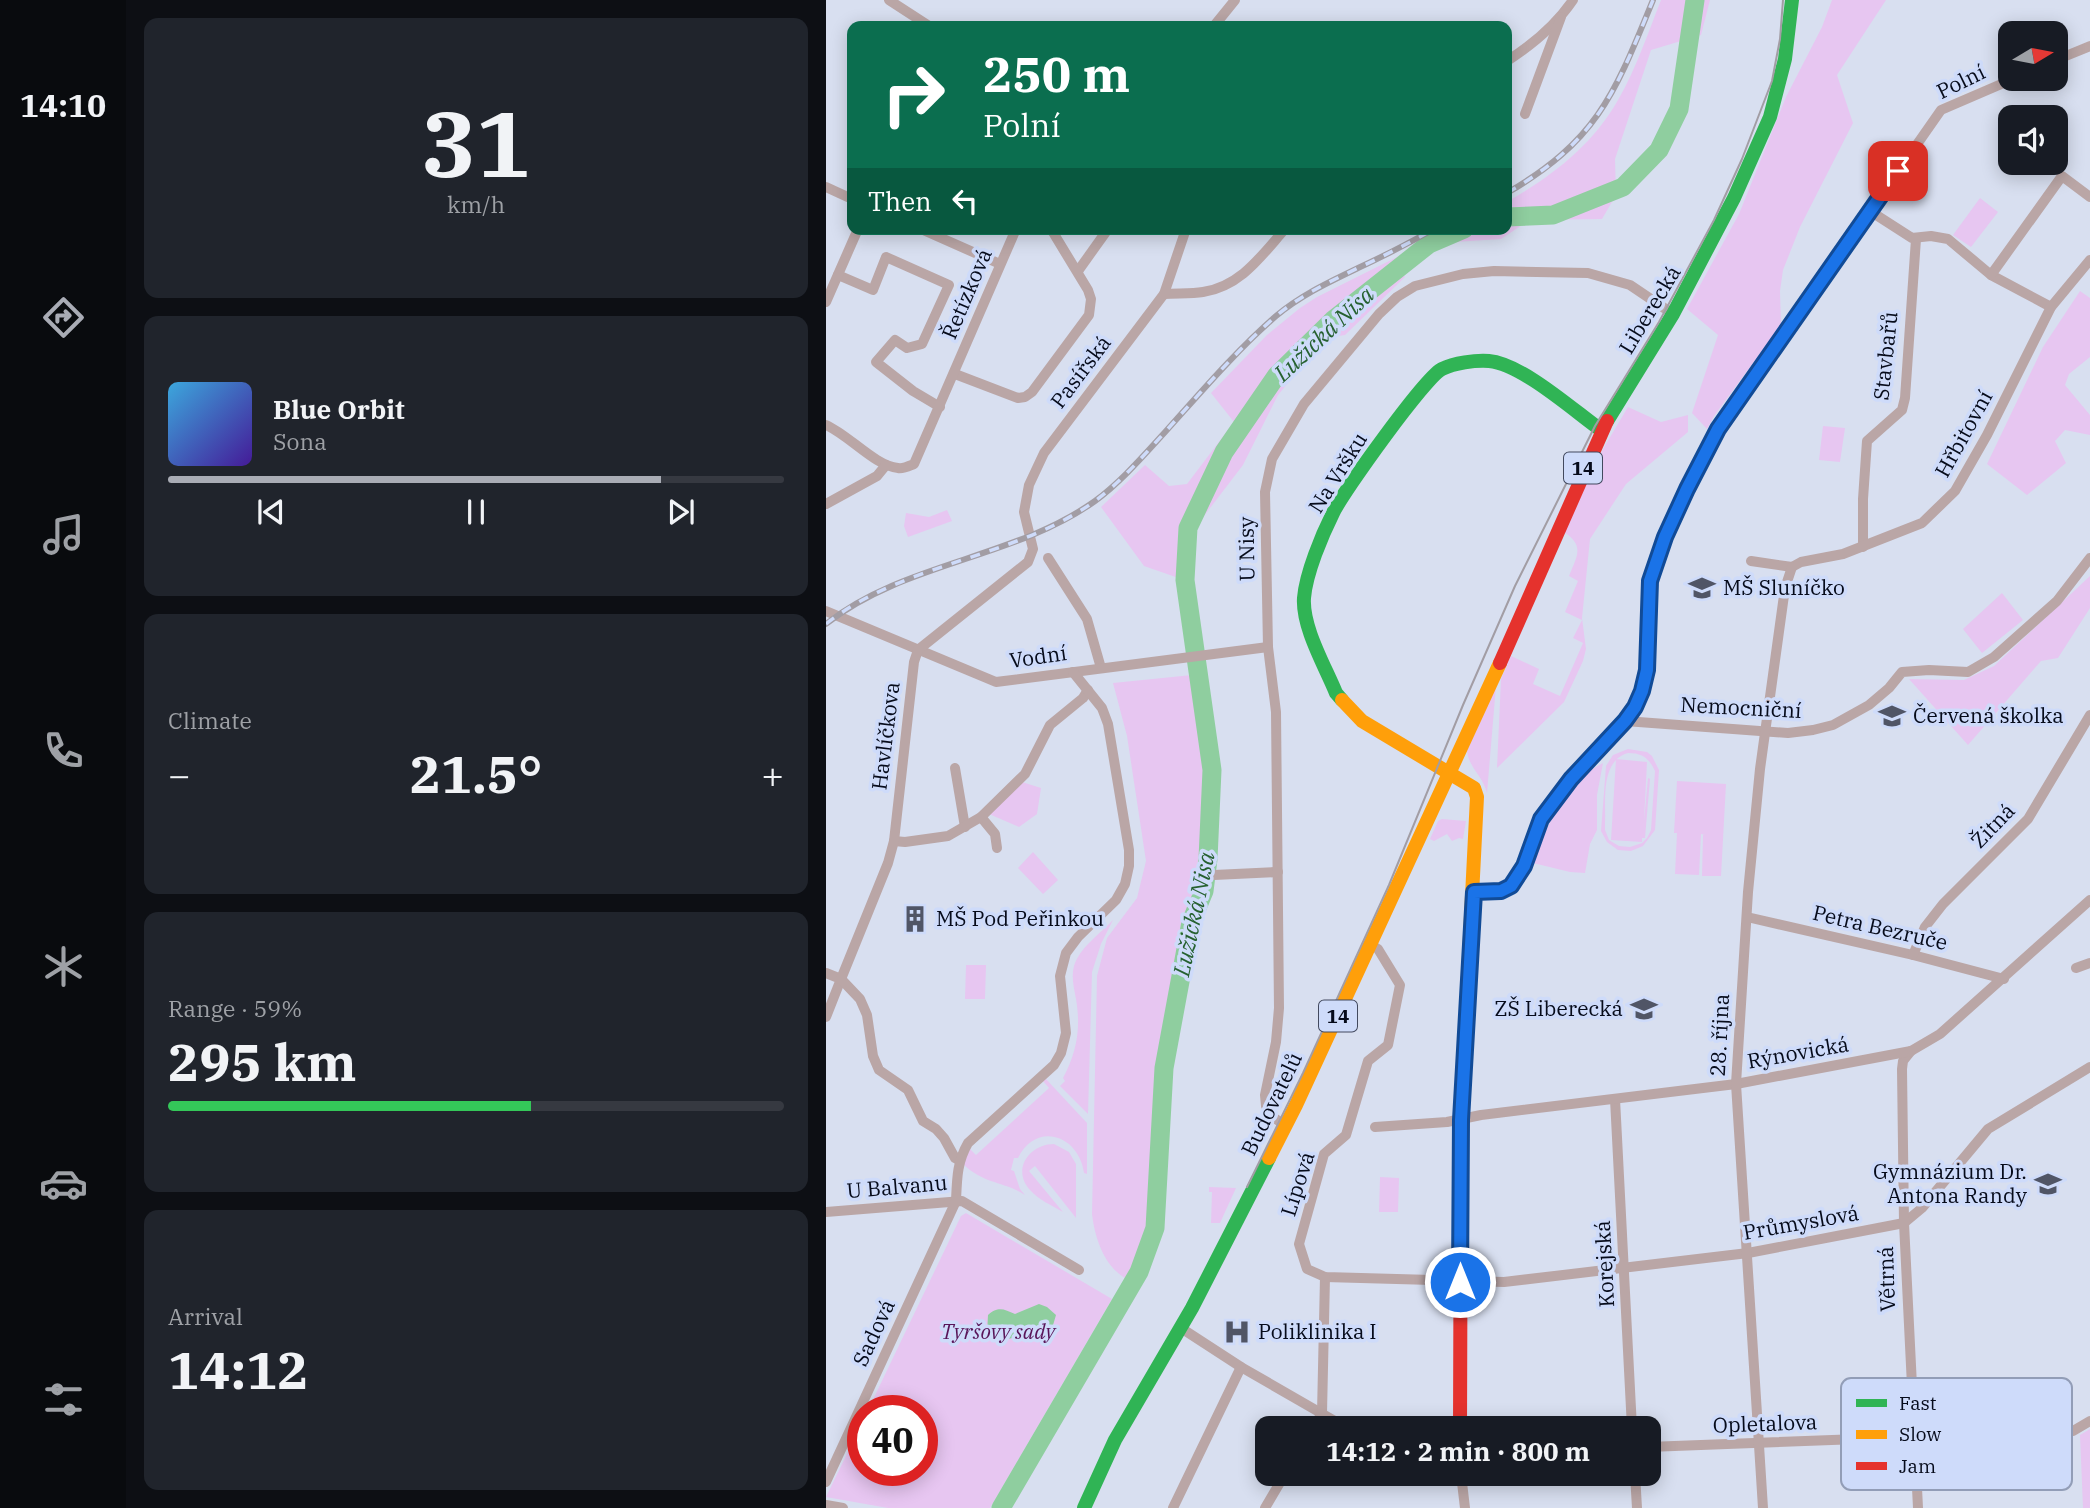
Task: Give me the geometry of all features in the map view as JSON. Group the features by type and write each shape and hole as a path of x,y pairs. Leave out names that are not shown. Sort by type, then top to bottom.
{"main road":[{"name":"Liberecká","path":"1512,632 1601,430 1674,314 1704,259 1770,117 1785,59 1792,0"},
{"name":"Na Vršku","path":"1449,773 1362,721 1336,693 1306,620 1304,598 1310,572 1334,511 1419,390 1440,369 1462,363 1489,361 1516,369 1601,430"},
{"name":"Budovatelů","path":"1084,1508 1115,1440 1221,1255 1286,1126 1512,632"},
{"path":"1449,773 1467,782 1474,788 1477,797 1461,1120 1460,1416"}],"street":[{"path":"889,0 921,21"},
{"path":"1218,21 1235,0"},
{"path":"1512,58 1561,17 1573,0"},
{"path":"1525,114 1561,17"},
{"path":"2068,55 2090,46"},
{"name":"Polní","path":"1474,892 1501,891 1511,886 1524,866 1541,819 1571,779 1625,721 1642,691 1647,670 1650,581 1677,510 1718,429 1941,110 1998,85"},
{"path":"1991,275 2062,176 2090,197"},
{"path":"826,187 847,197"},
{"path":"1870,211 1906,236 1916,239 1931,236 1948,239 1991,275 2051,307"},
{"path":"826,302 855,235"},
{"path":"935,235 1000,264"},
{"name":"Řetízková","path":"886,465 901,469 914,464 1013,235"},
{"path":"955,374 1018,398 1025,397 1032,392 1089,315 1091,299 1078,271 1055,235"},
{"path":"1078,271 1104,235"},
{"name":"Pasířská","path":"918,650 1024,567 1032,556 1033,542 1024,512 1029,485 1044,453 1164,294 1184,235"},
{"path":"1164,294 1203,292 1226,286 1242,276 1280,235"},
{"name":"Stavbařů","path":"1863,547 1867,441 1902,411 1905,398 1916,239"},
{"path":"838,275 873,290 886,257 949,285 922,344 907,348 895,340 876,362 913,391 940,407"},
{"name":"Hřbitovní","path":"1751,562 1792,567 1801,562 1843,554 1922,523 1955,491 1987,435 2051,307 2090,260"},
{"name":"U Nisy","path":"1286,1126 1270,1115 1265,1096 1276,1042 1279,1008 1276,712 1268,647 1265,492 1272,459 1304,404 1379,314 1397,297 1415,286 1463,274 1494,271 1588,273 1630,285 1674,314"},
{"path":"826,425 841,431 886,465 877,477 826,504"},
{"path":"1048,558 1087,619 1101,668"},
{"path":"1788,733 1808,725 1824,723 1831,726 1869,705 1889,688 1902,672 1968,672 1994,657 2057,601 2090,558"},
{"name":"28. října","path":"1763,1508 1737,1083 1747,917 1765,731 1785,588 1792,567"},
{"name":"Vodní","path":"826,611 996,682 1268,647"},
{"name":"Havlíčkova","path":"826,1017 888,863 894,841 914,662 918,650"},
{"path":"956,1200 959,1160 968,1143 1054,1065 1061,1053 1066,1033 1060,976 1066,953 1078,937 1116,900 1125,884 1129,850 1108,724 1102,708 1073,672"},
{"path":"894,841 948,836 981,817 1026,774 1050,724 1083,698 1088,690"},
{"name":"Žitná","path":"1913,955 1925,927 1942,904 2028,820 2090,715"},
{"name":"Nemocniční","path":"1625,721 1788,733 1831,726"},
{"path":"955,768 965,827"},
{"path":"981,817 995,834 996,848"},
{"path":"1214,875 1278,872"},
{"name":"Rýnovická","path":"1375,1127 1461,1120 1481,1115 1737,1083 1911,1051 1940,1034 2090,900"},
{"name":"Petra Bezruče","path":"1747,917 2004,979"},
{"name":"Lípová","path":"1325,1277 1307,1269 1299,1244 1324,1154 1346,1135 1368,1060 1388,1045 1400,985 1378,949 1371,945"},
{"path":"2076,968 2090,963"},
{"path":"826,973 841,979 860,999 867,1015 873,1056 879,1070 908,1090 923,1121 936,1129 959,1160"},
{"name":"Větrná","path":"1910,1378 1904,1223 1902,1069 1903,1061 1911,1051"},
{"path":"1904,1223 1922,1209 1988,1129 2074,1073 2090,1067"},
{"name":"Korejská","path":"1615,1099 1631,1416"},
{"name":"U Balvanu","path":"826,1212 956,1200 967,1202 1079,1270"},
{"name":"Sadová","path":"826,1482 956,1200"},
{"name":"Průmyslová","path":"1460,1282 1504,1282 1748,1253 1904,1223"},
{"path":"1320,1416 1325,1277 1460,1282"},
{"path":"1181,1328 1241,1367 1327,1416"},
{"path":"1173,1508 1241,1367"},
{"name":"Opletalova","path":"2072,1431 2090,1421"},
{"name":"Opletalova","path":"1661,1447 1841,1440"},
{"path":"1265,1508 1278,1486"},
{"path":"1462,1486 1465,1508"},
{"path":"1636,1486 1637,1508"},
{"name":"Větrná","path":"1917,1490 1918,1508"},
{"path":"826,1505 844,1508"}],"green space":[{"path":"1661,0 1710,0 1701,35 1651,50 1615,159 1616,195 1602,219 1530,220 1512,232 1512,199 1540,182 1596,132 1618,100"},
{"path":"1832,0 1886,0 1837,75 1853,123 1800,227 1783,270 1780,291 1781,325 1707,429 1692,413 1718,335 1687,309 1739,214 1786,97 1822,27"},
{"path":"1980,198 1998,212 1971,247 1953,235"},
{"path":"1441,235 1507,235 1501,239 1439,243 1401,272 1405,277 1345,335 1326,338 1278,395 1243,465 1194,529 1190,582 1144,566 1101,507 1145,465 1169,486 1187,484 1234,422 1211,393 1267,335 1317,297"},
{"path":"2080,291 2090,298 2090,357 2069,374 2065,385 2090,415 2090,435 2065,430 2055,441 2066,463 2027,495 1987,464 2043,347"},
{"path":"1628,407 1661,422 1688,415 1688,432 1626,484 1590,539 1582,618 1586,649 1583,661 1564,702 1497,768 1501,679 1511,656 1539,669 1533,684 1560,696 1583,643 1573,638 1582,620 1565,612 1578,581 1569,576 1577,547 1564,532 1603,449"},
{"path":"1823,426 1845,428 1840,462 1819,460"},
{"path":"947,510 952,521 908,537 904,526 906,513 929,517"},
{"path":"2090,576 2090,608 2058,658 2041,661 1968,745 1909,679 1964,680 1994,666"},
{"path":"2002,593 2023,620 1982,653 1963,629"},
{"path":"1192,675 1207,786 1200,883 1181,944 1158,1070 1151,1213 1142,1252 1131,1281 1115,1270 1103,1254 1092,1214 1097,976 1107,938 1137,898 1146,861 1127,736 1113,683"},
{"path":"1496,686 1487,793 1467,751"},
{"path":"1628,749 1647,752 1659,770 1655,830 1643,846 1631,851 1618,850 1607,842 1601,831 1606,766 1613,755","holes":["1633,753 1644,757 1655,771 1651,830 1642,843 1630,847 1619,846 1609,840 1605,830 1605,793 1613,764 1619,757"]},
{"path":"1616,759 1647,762 1644,821 1648,778 1650,779 1645,838 1642,838 1642,842 1611,840"},
{"path":"1603,763 1597,795 1597,830 1590,844 1585,873 1533,863 1551,820 1568,793 1578,781"},
{"path":"1677,781 1726,784 1721,876 1702,876 1705,835 1701,834 1699,875 1675,874"},
{"path":"1022,782 1041,788 1037,814 1019,827 989,814"},
{"path":"1438,821 1466,821 1463,839 1452,841 1447,834 1434,841 1430,839"},
{"path":"1033,852 1058,880 1043,894 1018,868"},
{"path":"1113,920 1101,944 1092,972 1088,1114 1060,1086 1065,1081 1063,1078 1072,1059 1078,1030 1073,970 1086,947"},
{"path":"966,965 986,965 985,999 965,999"},
{"path":"1046,1079 1087,1123 1087,1174 1084,1173 1074,1149 1056,1137 1045,1136 1035,1139 1018,1158 1014,1158 1011,1170 1014,1171 1025,1195 979,1176 963,1164 970,1149 976,1155 1049,1088 1043,1081"},
{"path":"1054,1144 1069,1152 1076,1164 1076,1218 1035,1166 1029,1171 1063,1212 1037,1197 1022,1174 1026,1159 1031,1153 1037,1148"},
{"path":"1380,1177 1399,1178 1398,1212 1379,1212"},
{"path":"1209,1187 1236,1188 1220,1223 1211,1223 1212,1192 1209,1192"},
{"name":"Tyršovy sady","path":"966,1213 1112,1299 990,1508 888,1508 826,1497 847,1454 847,1486 938,1486 938,1395 875,1395 961,1216"},
{"path":"2090,1429 2090,1508 2083,1508 2080,1435"}],"shaded area":[{"path":"1039,1304 1056,1315 1051,1332 1036,1339 1022,1336 999,1341 987,1334 988,1315 995,1310 1001,1309 1015,1314"}],"waterway":[{"name":"Lužická Nisa","path":"1512,217 1553,215 1623,187 1659,150 1679,109 1695,0"},
{"name":"Lužická Nisa","path":"1001,1508 1139,1272 1155,1228 1164,1068 1191,922 1204,891 1208,859 1212,770 1185,580 1188,528 1224,452 1277,375 1333,320 1429,244 1450,235"}],"tram line":[{"path":"1247,1187 1303,1073 1389,885 1515,586 1595,426 1659,322 1714,220 1742,159 1772,81 1780,39 1783,0"}],"railway":[{"path":"1512,190 1563,154 1600,112 1627,62 1653,0"},
{"path":"826,624 857,603 890,587 1030,536 1095,501 1132,468 1233,357 1276,316 1316,289 1423,235"}],"traffic: fast":[{"path":"1607,421 1673,314 1734,198 1770,117 1785,59 1792,0"},
{"path":"1342,700 1336,693 1310,634 1304,609 1308,577 1324,532 1340,501 1385,436 1433,376 1442,369 1465,362 1489,361 1502,364 1532,379 1601,430"},
{"path":"1084,1508 1115,1440 1192,1308 1269,1158"}],"traffic: slow":[{"path":"1269,1158 1500,663"},
{"path":"1342,700 1362,721 1474,788 1477,797 1468,975"}],"traffic: jam":[{"path":"1500,663 1607,421"},
{"path":"1460,1416 1461,1120 1468,975"}],"place":[{"name":"MŠ Sluníčko","path":"1702,588"},
{"name":"Červená školka","path":"1892,716"},
{"name":"MŠ Pod Peřinkou","path":"915,919"},
{"name":"ZŠ Liberecká","path":"1644,1009"},
{"name":"Gymnázium Dr. Antona Randy","path":"2048,1184"},
{"name":"Poliklinika I","path":"1237,1332"}],"route":[{"path":"1460,1282 1461,1120 1474,892 1501,891 1511,886 1524,866 1541,819 1571,779 1635,707 1647,670 1650,581 1665,537 1687,489 1718,429 1898,171"}]}
